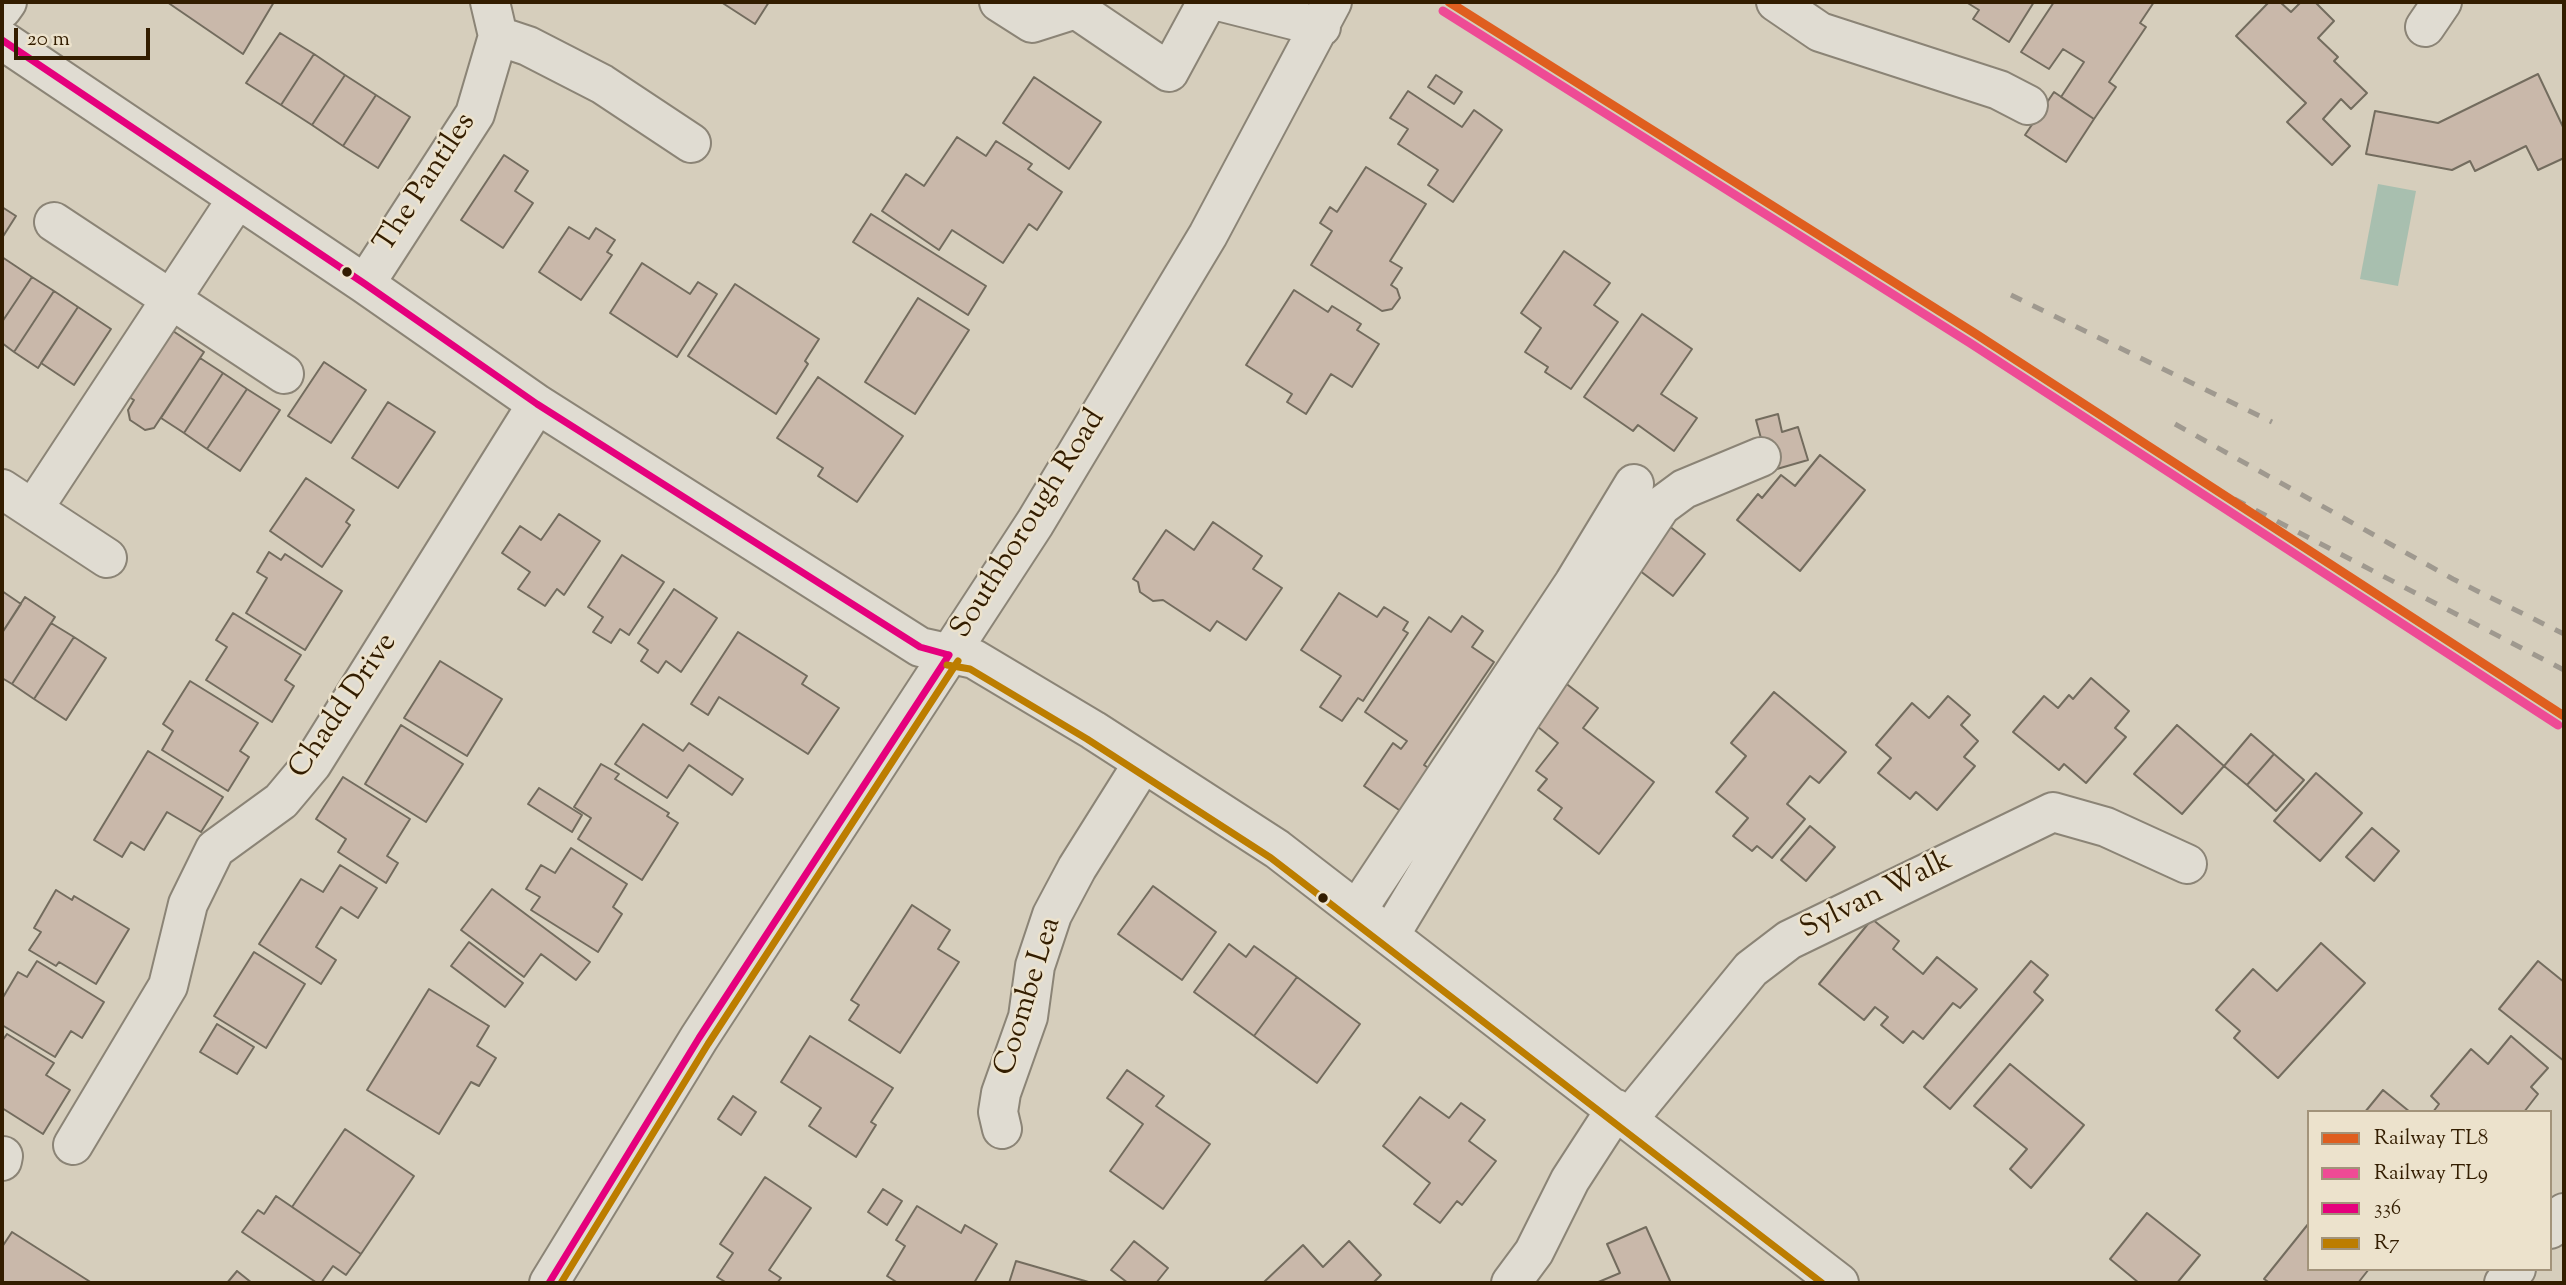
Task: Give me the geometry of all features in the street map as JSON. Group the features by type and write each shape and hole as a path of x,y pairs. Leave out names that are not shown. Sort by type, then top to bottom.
{"street":[{"path":"2,9 7,2"},
{"path":"999,2 1032,23 1076,9 1169,72 1208,2"},
{"path":"1222,2 1327,14"},
{"path":"1776,2 1820,32 1999,90 2028,105"},
{"name":"Southborough Road","path":"549,1283 699,1038 1035,523 1201,246 1327,14"},
{"path":"494,19 528,46 602,84 691,143"},
{"name":"The Pantiles","path":"365,284 465,134 484,89 494,19"},
{"path":"2,40 365,284 537,404 920,647 974,659 1277,849 1839,1283"},
{"path":"107,558 17,499 171,299 237,199"},
{"path":"54,222 284,374"},
{"name":"Chadd Drive","path":"73,1145 168,986 188,904 215,849 281,801 312,764 537,404"},
{"path":"1390,935 1520,719 1661,506 1684,489 1761,457"},
{"path":"1357,909 1574,583 1634,484"},
{"name":"Coombe Lea","path":"1002,1129 998,1112 1001,1093 1028,1017 1035,966 1052,915 1143,763"},
{"name":"Sylvan Walk","path":"1511,1283 1534,1252 1570,1180 1623,1114 1751,969 1789,940 2053,812 2106,827 2187,864"},
{"path":"2552,1227 2564,1213"}],"shaded area":[{"path":"2378,184 2416,191 2398,286 2360,279"}],"building":[{"path":"167,2 274,2 243,54"},
{"path":"721,2 769,2 755,24"},
{"path":"1966,2 2034,2 2009,42 1973,19 1979,10"},
{"path":"2054,2 2154,2 2140,23 2146,27 2109,82 2116,87 2094,119 2061,97 2084,62 2063,49 2049,69 2021,52"},
{"path":"2269,2 2280,2 2291,12 2301,2 2315,2 2334,21 2318,38 2338,57 2334,61 2367,93 2351,109 2341,99 2323,119 2350,146 2332,165 2287,122 2306,103 2236,36"},
{"path":"280,33 314,54 281,105 246,83"},
{"path":"314,54 345,75 312,125 281,105"},
{"path":"2538,74 2564,129 2564,158 2538,170 2526,146 2475,171 2470,161 2452,170 2366,154 2375,111 2438,123"},
{"path":"345,75 376,95 343,146 312,125"},
{"path":"1436,75 1462,92 1454,104 1428,87"},
{"path":"1034,77 1101,122 1069,169 1003,123"},
{"path":"1408,91 1462,127 1474,110 1502,130 1453,202 1428,185 1438,170 1398,144 1408,129 1390,118"},
{"path":"2054,92 2094,119 2066,162 2025,135"},
{"path":"376,95 410,117 378,168 343,146"},
{"path":"957,137 986,156 996,141 1032,164 1028,169 1062,192 1037,230 1029,224 1003,263 952,230 939,250 882,211 906,174 924,186"},
{"path":"504,155 528,171 515,191 533,203 503,248 461,220"},
{"path":"1366,167 1426,204 1390,261 1402,268 1391,285 1397,289 1400,298 1392,309 1382,311 1311,265 1332,231 1320,223 1330,207 1337,212"},
{"path":"2,207 16,216 2,238"},
{"path":"871,214 986,286 968,315 853,242"},
{"path":"569,227 589,239 596,228 615,240 607,252 612,255 581,300 539,272"},
{"path":"1564,251 1610,283 1594,305 1618,322 1571,389 1545,372 1548,367 1525,352 1541,328 1521,313"},
{"path":"2,257 32,277 2,322"},
{"path":"642,263 690,294 698,282 717,294 677,357 610,313"},
{"path":"32,277 54,291 14,352 2,343 2,322"},
{"path":"735,284 819,339 805,361 808,364 776,414 688,356"},
{"path":"1294,290 1328,312 1332,306 1361,324 1357,330 1379,344 1352,387 1331,374 1306,414 1287,402 1292,394 1246,365"},
{"path":"54,291 78,307 38,368 14,352"},
{"path":"918,298 969,330 915,414 865,382"},
{"path":"78,307 111,329 74,385 41,363"},
{"path":"1642,314 1692,349 1661,394 1697,418 1674,451 1638,425 1633,431 1584,397"},
{"path":"173,331 204,352 154,428 145,430 130,420 128,410 134,400 129,397"},
{"path":"200,358 223,373 184,433 161,418"},
{"path":"324,362 366,390 331,443 288,416"},
{"path":"223,373 247,389 207,449 184,433"},
{"path":"818,377 903,436 857,502 818,476 823,468 777,438"},
{"path":"247,389 280,410 240,471 207,449"},
{"path":"388,402 435,432 398,488 352,458"},
{"path":"1778,414 1782,432 1798,427 1808,460 1770,471 1756,420"},
{"path":"1820,455 1865,490 1800,571 1737,520 1758,494 1762,498 1781,475 1795,486"},
{"path":"306,478 354,510 346,522 350,525 322,567 270,531"},
{"path":"559,514 600,541 564,595 557,589 545,606 518,589 530,572 502,553 520,526 541,540"},
{"path":"1213,522 1262,556 1253,569 1282,588 1246,640 1217,621 1210,631 1163,600 1153,601 1140,592 1138,582 1133,579 1166,530 1194,550"},
{"path":"1664,522 1705,554 1673,596 1631,564"},
{"path":"269,552 281,560 285,554 342,591 305,650 246,613 267,578 257,572"},
{"path":"622,555 664,582 629,635 620,629 611,643 593,632 603,617 588,607"},
{"path":"674,589 717,618 681,672 666,661 658,673 641,661 648,650 638,643"},
{"path":"2,591 21,604 2,633"},
{"path":"1339,593 1377,617 1384,607 1408,622 1403,630 1408,633 1363,701 1358,698 1342,721 1320,707 1341,676 1301,650"},
{"path":"25,597 55,617 12,684 2,678 2,633"},
{"path":"233,613 301,655 285,680 294,686 272,722 206,680 227,647 216,640"},
{"path":"1462,616 1483,631 1472,647 1494,662 1424,765 1430,769 1402,812 1364,786 1393,743 1401,749 1407,741 1365,712 1429,617 1451,632"},
{"path":"51,623 74,637 34,699 12,684"},
{"path":"738,632 807,676 802,684 839,708 808,754 719,697 708,715 691,704"},
{"path":"74,637 106,658 66,720 34,699"},
{"path":"440,661 502,699 467,756 404,718"},
{"path":"2091,678 2129,711 2115,728 2126,737 2086,783 2064,764 2059,770 2013,732 2044,696 2058,708 2069,695 2073,699"},
{"path":"190,681 258,723 240,751 249,757 228,791 162,750 173,731 163,724"},
{"path":"1564,682 1598,708 1583,728 1654,782 1599,854 1554,819 1562,808 1538,790 1547,779 1536,771 1558,743 1533,723"},
{"path":"1774,692 1846,752 1819,783 1810,776 1787,804 1805,819 1772,858 1757,846 1752,851 1733,836 1748,818 1716,792 1746,756 1731,743"},
{"path":"1948,696 1970,715 1961,725 1978,741 1964,757 1975,766 1937,810 1916,792 1910,799 1878,773 1891,758 1876,745 1912,703 1929,718"},
{"path":"643,724 683,751 689,743 743,779 732,795 689,765 667,798 615,764"},
{"path":"401,725 463,764 426,822 365,784"},
{"path":"2177,725 2224,766 2182,814 2134,774"},
{"path":"2251,734 2274,754 2247,785 2224,766"},
{"path":"148,751 223,797 201,832 167,812 144,850 131,842 122,857 94,840"},
{"path":"2274,754 2304,780 2276,811 2247,785"},
{"path":"601,764 619,774 615,779 669,813 667,816 678,823 642,880 578,839 591,818 574,807"},
{"path":"2316,773 2362,813 2320,861 2274,821"},
{"path":"343,777 410,819 387,856 398,863 386,883 338,852 346,839 316,819"},
{"path":"539,788 582,815 572,832 528,804"},
{"path":"1810,826 1835,847 1806,881 1781,860"},
{"path":"2372,828 2399,851 2374,881 2346,857"},
{"path":"571,848 627,884 613,907 622,914 598,952 531,910 540,897 526,889 541,865 555,873"},
{"path":"340,865 377,888 358,918 341,907 316,947 336,960 321,984 259,944 301,879 323,892"},
{"path":"1153,886 1216,932 1182,980 1118,934"},
{"path":"492,889 590,962 576,980 541,954 524,977 461,930"},
{"path":"56,890 72,900 74,896 129,929 96,984 59,962 56,966 29,950 41,932 34,928"},
{"path":"912,905 950,930 938,949 959,962 900,1053 849,1020 859,1005 851,1000"},
{"path":"1872,919 1899,941 1893,949 1923,974 1937,957 1977,989 1960,1008 1953,1003 1923,1039 1913,1031 1903,1043 1881,1025 1888,1017 1875,1007 1864,1020 1819,984"},
{"path":"469,942 523,983 505,1007 451,966"},
{"path":"2321,943 2365,983 2278,1078 2234,1038 2240,1031 2216,1010 2253,969 2277,991"},
{"path":"1229,944 1246,957 1254,946 1297,977 1254,1036 1194,992"},
{"path":"254,952 305,984 266,1048 214,1016"},
{"path":"37,961 104,1002 82,1038 71,1031 55,1057 2,1025 2,999 18,972 27,977"},
{"path":"2031,961 2048,975 2034,992 2043,1000 1950,1109 1924,1087"},
{"path":"2538,961 2564,982 2564,1061 2499,1009"},
{"path":"1297,977 1360,1024 1317,1083 1254,1036"},
{"path":"429,989 489,1026 477,1046 496,1058 479,1086 471,1082 439,1134 367,1090"},
{"path":"217,1024 254,1047 237,1074 200,1052"},
{"path":"7,1034 54,1063 46,1075 70,1090 43,1134 2,1108 2,1041"},
{"path":"810,1036 893,1088 871,1122 876,1125 856,1157 809,1126 821,1108 781,1082"},
{"path":"2511,1036 2548,1068 2531,1087 2538,1094 2526,1110 2434,1110 2439,1104 2431,1096 2471,1049 2488,1064"},
{"path":"2010,1064 2084,1125 2031,1188 2010,1169 2027,1149 1974,1106"},
{"path":"1127,1070 1164,1096 1156,1106 1210,1144 1163,1209 1110,1171 1143,1124 1107,1098"},
{"path":"2383,1090 2408,1110 2367,1110"},
{"path":"733,1096 756,1112 741,1135 718,1119"},
{"path":"1420,1097 1449,1118 1461,1103 1485,1120 1469,1141 1496,1161 1462,1205 1457,1201 1440,1223 1414,1204 1430,1183 1383,1146"},
{"path":"345,1129 414,1176 361,1254 292,1207"},
{"path":"765,1177 811,1208 769,1270 781,1278 777,1283 727,1283 717,1277 733,1253 720,1244"},
{"path":"883,1189 902,1201 887,1225 868,1212"},
{"path":"276,1196 361,1254 346,1275 333,1266 321,1283 317,1283 242,1232 258,1210 264,1214"},
{"path":"917,1206 961,1233 965,1225 997,1244 974,1283 898,1283 887,1276 905,1246 896,1240"},
{"path":"2147,1213 2200,1255 2177,1283 2139,1283 2110,1259"},
{"path":"2307,1225 2307,1271 2367,1271 2358,1283 2270,1283 2264,1279"},
{"path":"1646,1227 1671,1283 1596,1283 1620,1273 1607,1244"},
{"path":"12,1232 92,1283 2,1283 2,1247"},
{"path":"1134,1241 1168,1268 1156,1283 1128,1283 1111,1270"},
{"path":"1349,1241 1381,1275 1373,1283 1263,1283 1303,1245 1323,1267"},
{"path":"1016,1261 1092,1283 1009,1283"},
{"path":"237,1271 252,1283 227,1283"}],"railway":[{"path":"2011,295 2272,422"},
{"path":"2175,424 2453,579 2564,634"},
{"path":"2213,488 2564,670"}],"rail line":[{"name":"TL8","path":"1449,2 1976,334 2564,716"},
{"name":"TL9","path":"1443,11 1970,343 2558,725"}],"transit line":[{"name":"336","path":"2,40 365,284 537,404 920,647 949,655"},
{"name":"336","path":"549,1283 699,1038 949,655"},
{"name":"R7","path":"561,1283 708,1044 958,661"},
{"name":"R7","path":"947,665 970,669 1087,739 1271,858 1822,1283"}]}
